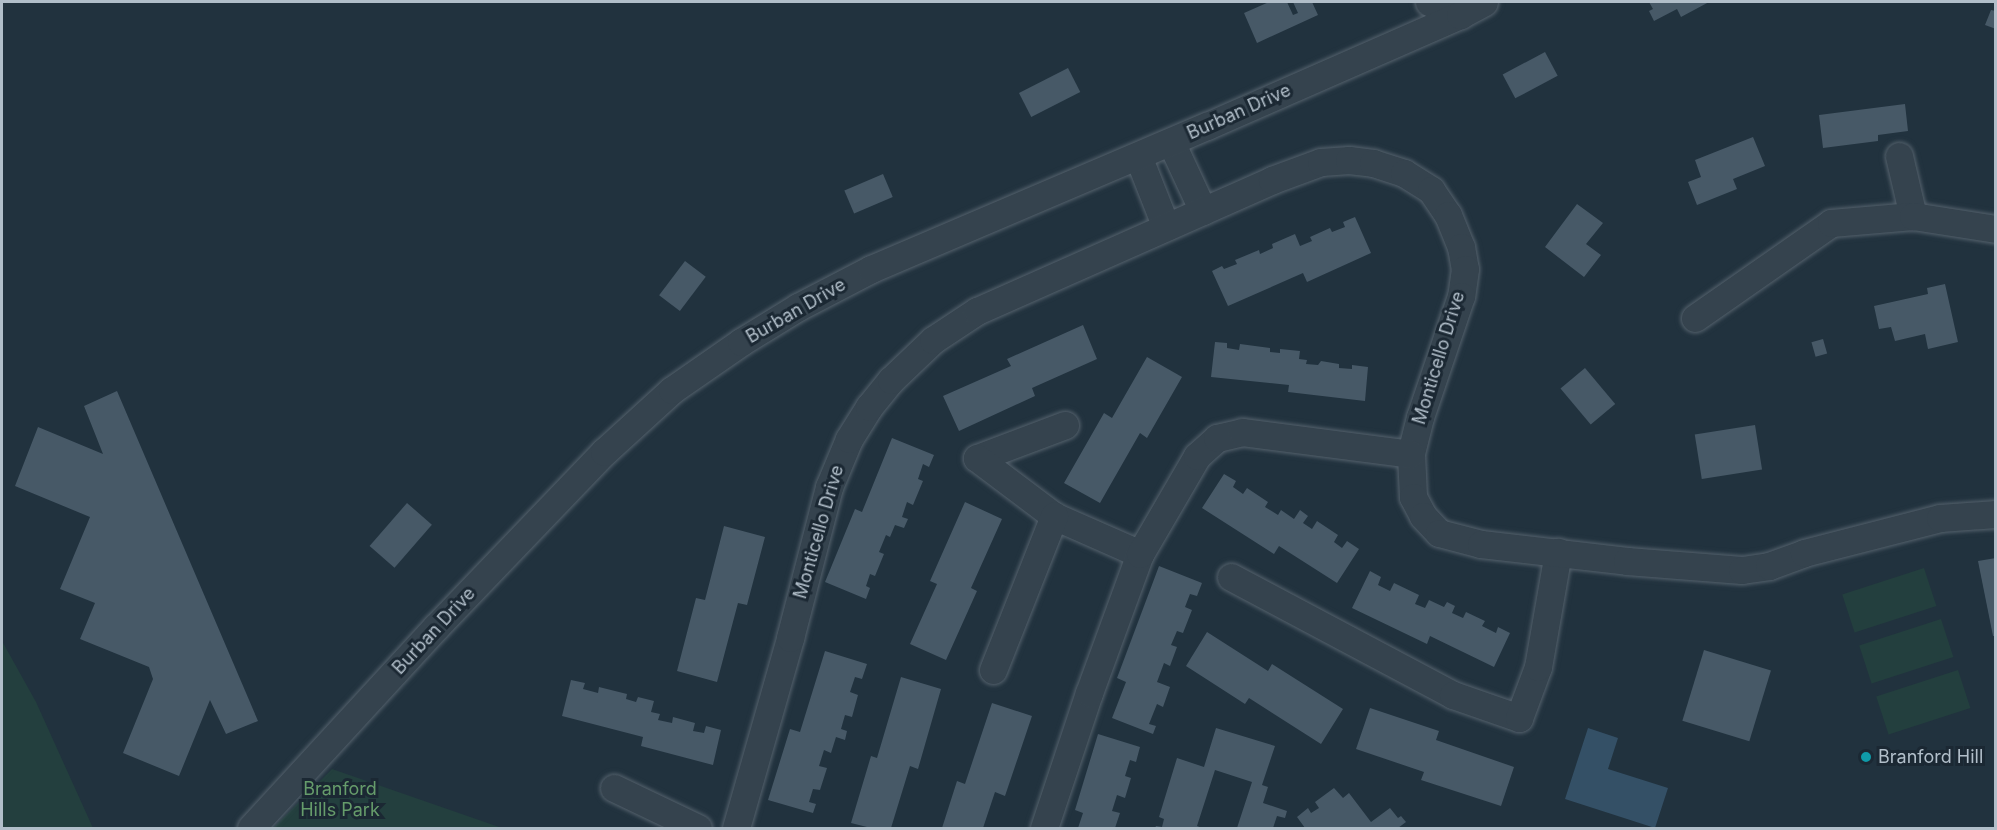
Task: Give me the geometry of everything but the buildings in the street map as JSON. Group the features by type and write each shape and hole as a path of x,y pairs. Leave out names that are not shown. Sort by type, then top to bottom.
{"street":[{"path":"1429,2 1460,15"},
{"name":"Burban Drive","path":"251,828 549,507 604,452 672,390 741,342 798,307 871,269 1171,142 1460,15 1484,2"},
{"path":"1171,142 1203,211"},
{"path":"1138,156 1166,227"},
{"path":"1899,156 1913,216"},
{"name":"Monticello Drive","path":"736,828 790,638 829,487 849,439 869,407 891,380 933,340 977,311 1272,180 1321,162 1349,160 1373,163 1404,173 1431,190 1448,215 1461,247 1465,269 1461,296 1420,417 1411,454 1413,497 1423,516 1439,533 1481,544 1626,561 1742,570 1769,566 1824,547 1940,518 1995,514"},
{"path":"1695,318 1831,223 1913,216 1995,229"},
{"path":"1065,425 977,458 1054,516 1140,554"},
{"path":"1044,828 1089,693 1140,554 1197,456 1217,438 1242,432 1411,454"},
{"path":"993,670 1054,516"},
{"path":"1231,577 1453,695 1519,718 1538,667 1558,552"},
{"path":"614,788 698,828"}],"green space":[{"path":"1924,568 1936,606 1855,633 1842,595"},
{"path":"1941,619 1953,657 1872,684 1859,646"},
{"path":"2,641 36,702 93,828 2,828"},
{"path":"1958,670 1970,708 1889,735 1876,697"},
{"name":"Branford Hills Park","path":"332,769 502,828 273,828"}],"water":[{"path":"1588,728 1618,738 1608,769 1668,788 1655,828 1565,799"}],"place":[{"name":"Branford Hill","path":"1866,757"}]}
